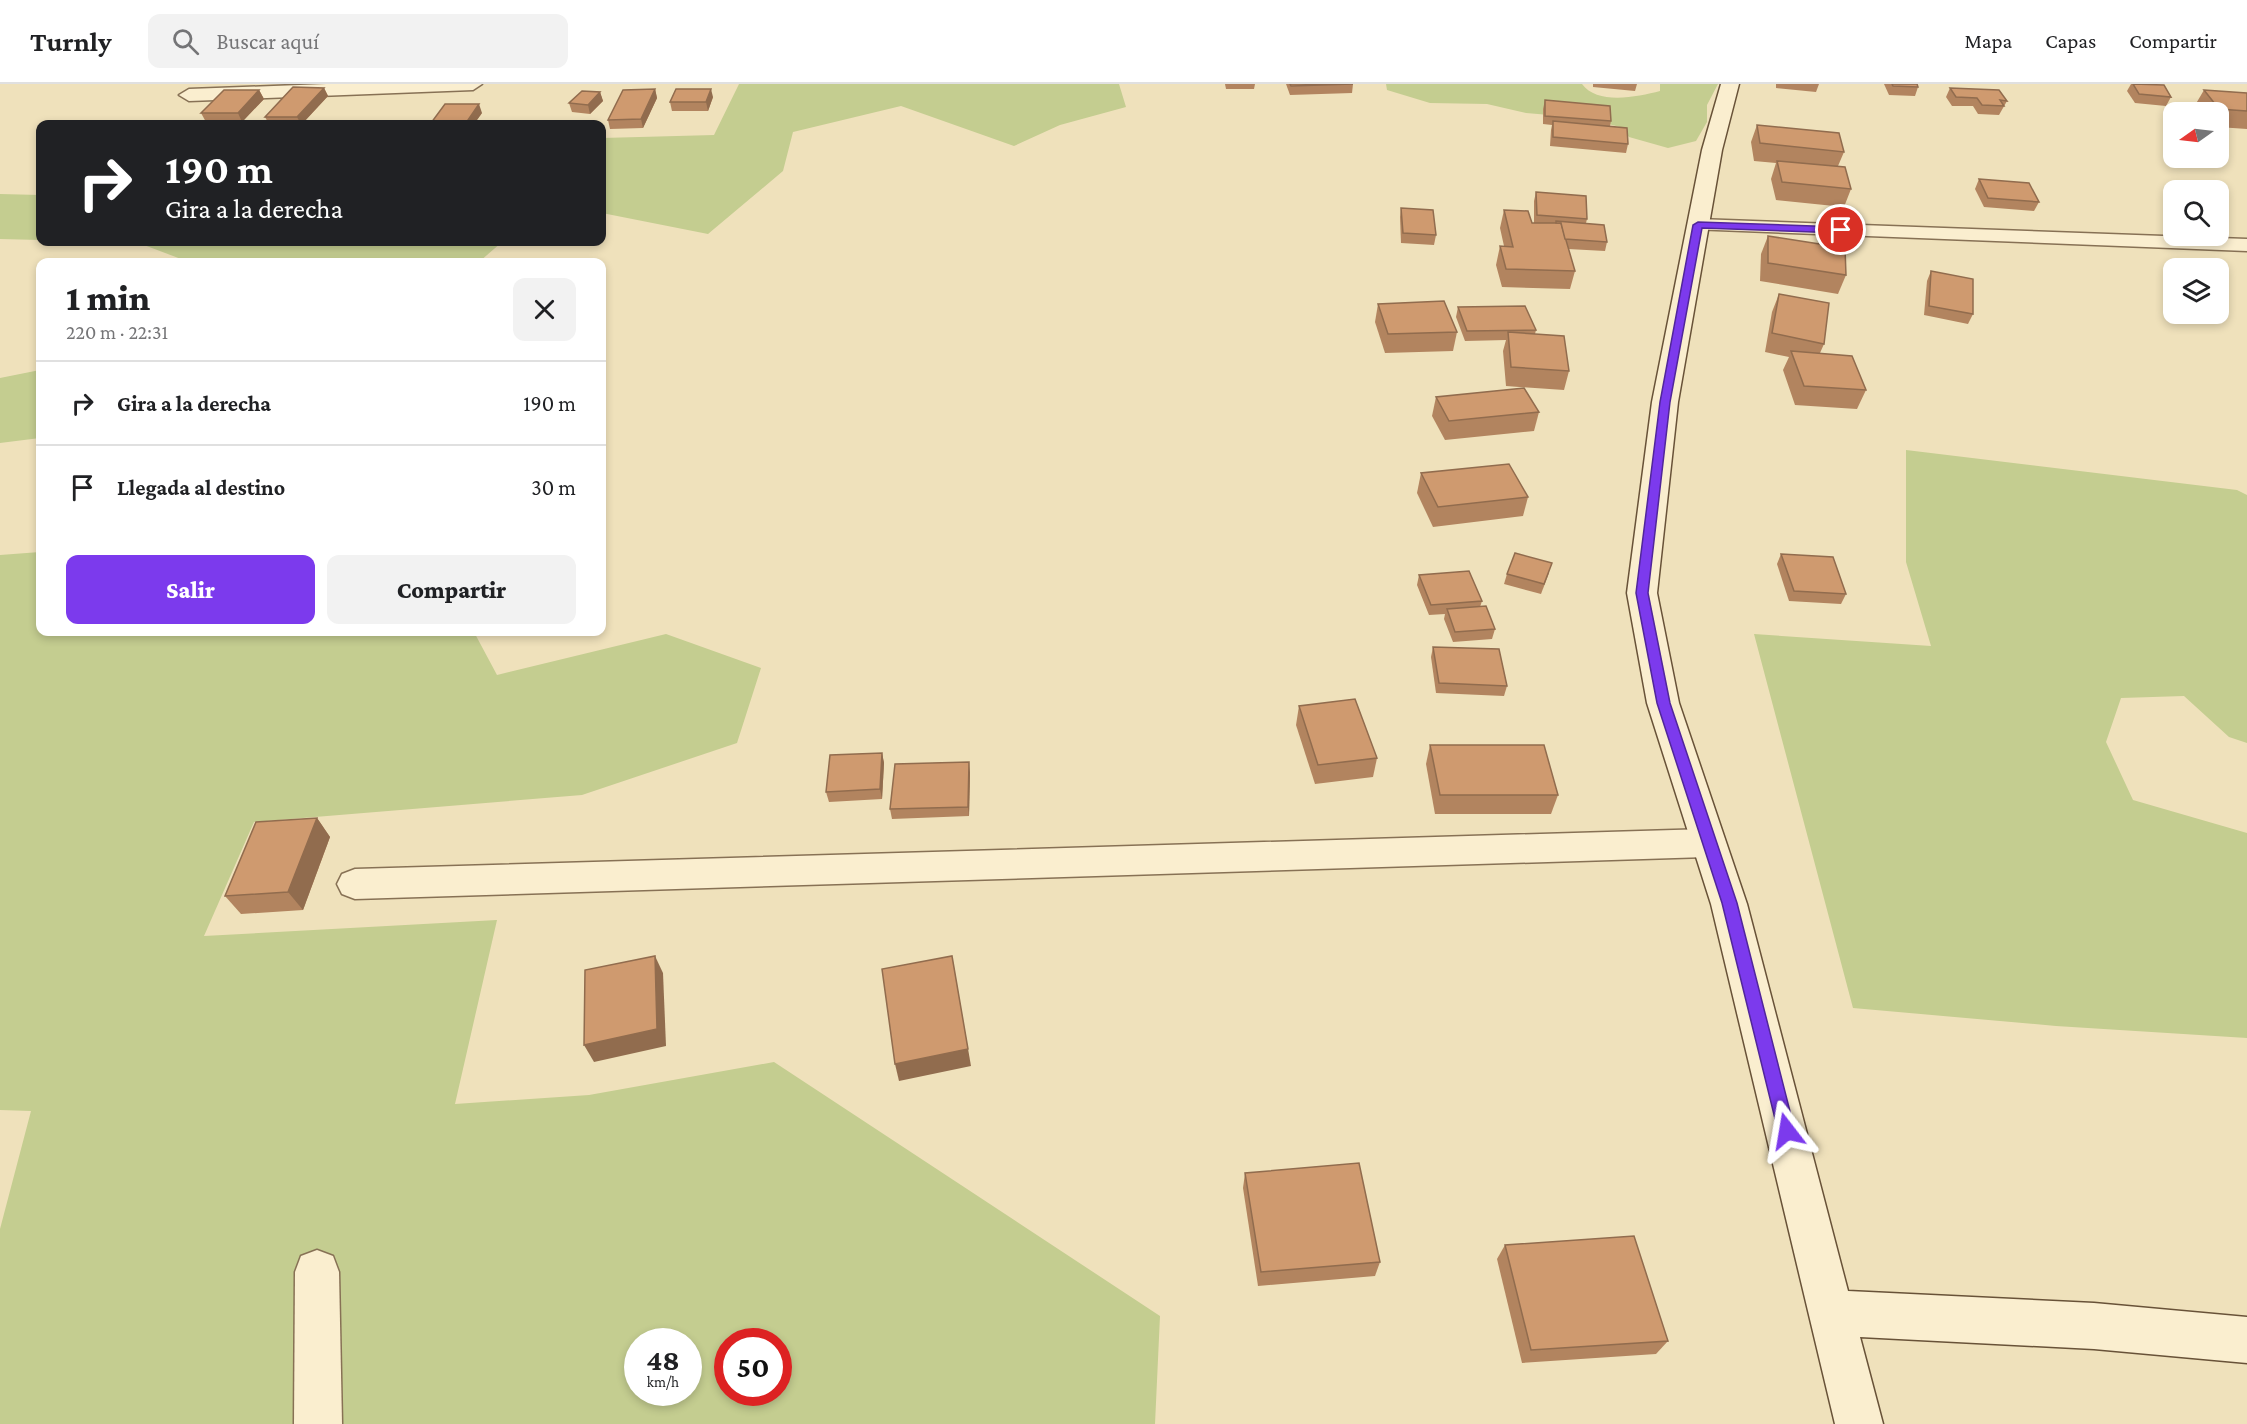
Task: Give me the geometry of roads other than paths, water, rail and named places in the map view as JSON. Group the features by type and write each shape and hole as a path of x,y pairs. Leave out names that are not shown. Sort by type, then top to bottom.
{"main road":[{"path":"189,95 473,84"},
{"path":"1730,84 1712,150 1665,402 1642,593 1664,703 1707,843 1729,903 1859,1424"},
{"path":"355,884 1707,843"},
{"path":"317,1272 318,1424"},
{"path":"1833,1313 2094,1326 2247,1340"}],"lane":[{"path":"1698,225 2247,245"}]}
